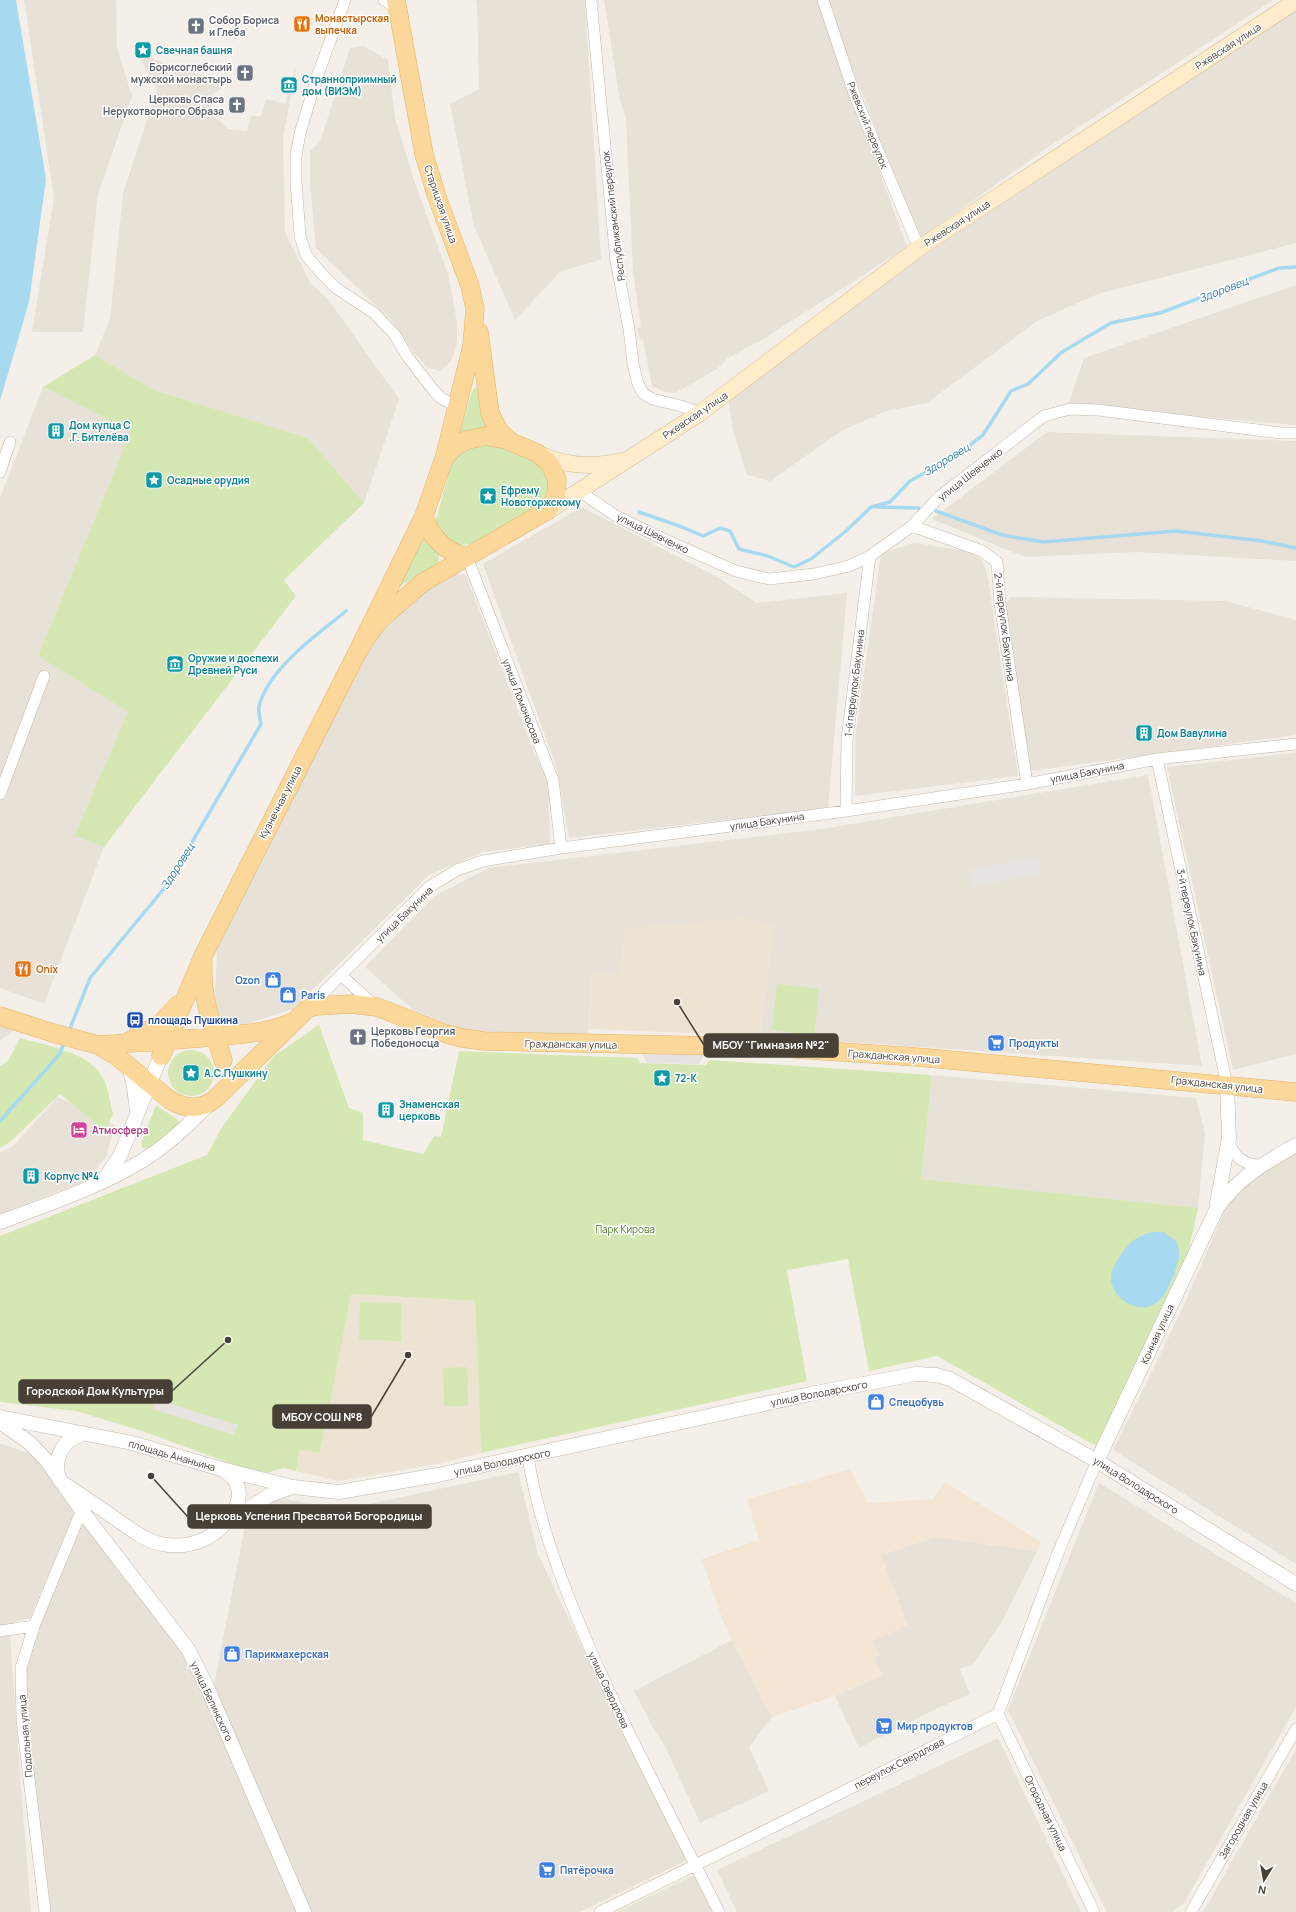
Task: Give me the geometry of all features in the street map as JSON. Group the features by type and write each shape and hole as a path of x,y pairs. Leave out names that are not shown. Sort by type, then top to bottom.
{"main road":[{"name":"Ржевская улица","path":"544,514 700,413 918,248 1296,1"},
{"name":"Старицкая улица","path":"392,3 424,154 437,197 470,286 475,309 472,346 443,461"},
{"path":"475,309 490,413 499,431 510,441"},
{"path":"492,436 510,441 537,454 550,464 558,485 554,501 544,514 433,576 401,600 373,628 358,651 424,516 443,461 456,446 473,438 492,436"},
{"name":"Ржевская улица","path":"537,454 561,462 586,466 611,464 627,459"},
{"path":"424,516 430,531 440,543 453,552 468,557"},
{"name":"Кузнечная улица","path":"204,954 358,651"},
{"path":"167,1097 158,1081 172,1048 188,990 204,954"},
{"path":"204,954 203,991 206,1010 216,1036 223,1060 226,1078 216,1097"},
{"path":"120,1044 141,1036 160,1024 178,1005 188,990"},
{"name":"Гражданская улица","path":"302,1014 342,1004 377,1007 444,1033 462,1038 484,1041 766,1047 925,1058 1296,1092"},
{"path":"172,1048 216,1036 263,1032 277,1028 302,1014"},
{"path":"93,1043 115,1055 167,1097 180,1105 191,1107 203,1106 216,1097 302,1014"},
{"path":"0,1016 53,1033 93,1043 172,1048 202,1040 218,1051 223,1060"}],"street":[{"path":"345,0 317,76 300,133 296,156 296,181 300,236 306,255 321,273 336,288 374,313 395,335 407,356 434,391 441,398 457,407"},
{"name":"Республиканский переулок","path":"591,0 616,261 629,329 632,364 638,384 643,393 652,399 681,406 700,413"},
{"name":"Ржевский переулок","path":"823,0 855,96 918,248"},
{"name":"улица Шевченко","path":"579,491 616,516 660,538 736,571 755,577 769,579 814,574 849,566 870,556 912,526 940,496 1044,416 1070,409 1098,410 1281,433 1296,433"},
{"path":"0,472 10,442"},
{"name":"2-й переулок Бакунина","path":"912,526 982,551 997,562 1000,603 1027,784"},
{"name":"1-й переулок Бакунина","path":"846,811 847,739 870,556"},
{"name":"улица Ломоносова","path":"468,557 553,780 561,848"},
{"path":"0,794 44,676"},
{"name":"улица Бакунина","path":"302,1014 430,887 457,870 483,861 561,848 846,811 1027,784 1157,759 1296,744"},
{"name":"3-й переулок Бакунина","path":"1157,759 1227,1085"},
{"name":"Гражданская улица","path":"341,975 377,1007"},
{"path":"102,1182 118,1160 150,1083 172,1048"},
{"path":"129,1066 134,1086 137,1115"},
{"name":"Конная улица","path":"1216,1208 1229,1138 1227,1085"},
{"path":"0,1222 102,1182 123,1172 153,1154 181,1132 216,1097"},
{"path":"1229,1138 1230,1145 1237,1157 1248,1164 1262,1165"},
{"name":"Конная улица","path":"1097,1460 1216,1208 1236,1183 1262,1165 1296,1145"},
{"name":"улица Володарского","path":"218,1468 293,1487 339,1492 438,1476 810,1394 926,1374 950,1379 1097,1460 1296,1584"},
{"name":"площадь Ананьина","path":"0,1418 132,1443 218,1468 227,1472 234,1479 239,1493 238,1503 228,1521 206,1539 188,1544 169,1545 151,1541 86,1506 60,1481 47,1461 30,1443 0,1422"},
{"path":"60,1481 57,1468 59,1454 66,1443 82,1434"},
{"name":"улица Свердлова","path":"528,1457 550,1549 577,1617 610,1694 719,1912"},
{"path":"998,1714 1058,1553 1097,1460"},
{"name":"улица Володарского","path":"228,1521 270,1495 293,1487"},
{"name":"Подольная улица","path":"45,1912 22,1720 21,1668 34,1626 86,1506"},
{"name":"улица Белинского","path":"86,1506 188,1649 208,1689 304,1912"},
{"path":"0,1631 34,1626"},
{"name":"переулок Свердлова","path":"600,1912 998,1714"},
{"name":"Огородная улица","path":"998,1714 1094,1912"},
{"name":"Загородная улица","path":"1191,1912 1296,1729"}],"shaded area":[{"path":"24,0 116,0 117,47 132,96 98,194 83,332 32,332 54,198"},
{"path":"474,0 585,0 601,260 561,271 515,320 474,226 450,104 479,89 477,1"},
{"path":"604,0 817,0 907,247 765,338 728,358 717,369 675,393 665,392 652,386 643,339 640,340 637,328 641,327 633,271 626,118 620,101"},
{"path":"828,0 1273,0 1044,150 921,238 883,148 843,44"},
{"path":"1296,2 1296,243 1098,294 1037,321 927,403 887,411 843,430 770,481 747,475 733,430 728,397 921,257"},
{"path":"363,46 388,60 395,118 415,183 449,277 457,322 457,343 451,362 439,371 427,367 414,353 391,320 316,248 310,184 310,151 320,142 350,48"},
{"path":"138,54 225,83 220,90 209,96 209,111 228,129 247,131 251,115 260,117 266,99 285,104 297,63 283,137 285,232 310,283 328,299 399,399 364,503 308,438 154,390 95,355 110,319 123,193 157,89"},
{"path":"1296,285 1296,425 1068,405 1084,358"},
{"path":"43,387 131,431 38,656 128,712 74,836 104,847 44,1004 0,988 0,498"},
{"path":"1047,432 1296,441 1296,561 1137,552 1025,557 932,519"},
{"path":"582,507 717,577 757,603 847,593 828,808 569,838 557,769 483,564"},
{"path":"915,543 967,551 982,560 987,572 1018,776 855,796 855,739 881,553"},
{"path":"455,574 466,575 530,742 548,782 550,844 483,852 429,875 293,1009 242,1025 225,1022 217,1011 215,997 217,948 364,649 424,592"},
{"path":"1011,597 1226,601 1296,620 1296,735 1030,771 1005,604"},
{"path":"1296,753 1296,1054 1233,1070 1167,767"},
{"path":"1148,775 1202,1066 760,1036 773,925 620,974 592,975 588,1036 464,1030 413,1010 365,967 433,897 488,868 821,829"},
{"path":"1038,857 1041,874 972,886 969,870"},
{"path":"742,918 773,925 760,1036 589,1029 592,975 620,974 624,929"},
{"path":"0,1025 14,1030 0,1041"},
{"path":"641,1051 706,1053 699,1064 647,1063"},
{"path":"932,1075 1196,1098 1205,1133 1198,1208 921,1179"},
{"path":"58,1097 115,1125 106,1157 85,1181 0,1214 0,1153 13,1146"},
{"path":"1296,1151 1296,1564 1113,1450 1180,1314 1231,1196"},
{"path":"350,1294 475,1301 481,1453 437,1464 339,1481 296,1471 300,1450 320,1453"},
{"path":"156,1399 238,1425 234,1435 152,1409"},
{"path":"0,1443 41,1458 75,1511 30,1618 0,1626"},
{"path":"850,1469 868,1503 933,1499 945,1482 1041,1542 1037,1551 935,1537 881,1555 907,1625 873,1641 879,1655 874,1658 882,1675 835,1696 772,1717 724,1624 702,1559 759,1540 747,1499"},
{"path":"518,1472 538,1554 604,1693 687,1860 580,1912 312,1912 254,1783 214,1685 246,1521 277,1498 346,1509"},
{"path":"1099,1483 1296,1603 1296,1707 1184,1903 1172,1912 1107,1912 1008,1710"},
{"path":"84,1519 184,1649 297,1912 51,1912 31,1753 26,1668 33,1644"},
{"path":"935,1537 1037,1551 1000,1625 974,1663 960,1669 970,1694 936,1709 859,1748 835,1696 882,1675 874,1658 879,1655 872,1641 907,1625 881,1555"},
{"path":"10,1635 31,1912 0,1912 0,1636"},
{"path":"732,1640 772,1717 749,1747 769,1791 700,1823 667,1750 634,1691"},
{"path":"998,1738 1081,1912 737,1912 717,1870"},
{"path":"1296,1749 1296,1912 1203,1912"},
{"path":"694,1875 712,1912 617,1912"}],"green space":[{"path":"95,355 154,390 308,438 364,503 284,580 296,596 104,847 74,836 128,712 38,656 131,431 43,387"},
{"path":"476,387 479,390 488,430 459,433 473,389"},
{"path":"483,443 508,449 544,466 552,484 544,502 537,509 478,542 458,545 450,542 443,535 437,526 436,519 453,458 457,452"},
{"path":"426,535 437,549 439,560 437,564 400,586 398,585 423,536"},
{"path":"777,984 819,989 814,1035 772,1030"},
{"name":"Парк Кирова","path":"319,1025 349,1108 363,1113 363,1140 423,1154 434,1136 441,1137 459,1051 637,1058 640,1063 706,1065 709,1060 932,1075 921,1179 1198,1208 1187,1259 1096,1446 937,1356 869,1371 848,1259 787,1270 807,1381 481,1453 475,1301 351,1294 320,1453 300,1450 296,1471 283,1468 263,1474 142,1431 76,1411 0,1402 0,1236 207,1155 222,1127 274,1056"},
{"path":"20,1038 76,1055 87,1061 95,1068 102,1076 106,1084 113,1114 105,1131 60,1094 9,1143 0,1148 0,1066 8,1061"},
{"path":"196,1050 200,1051 210,1060 213,1064 213,1082 204,1092 196,1096 186,1096 178,1092 169,1082 168,1068 172,1060 182,1051"},
{"path":"156,1105 181,1122 178,1127 148,1148 142,1148 142,1141"},
{"path":"360,1302 402,1303 401,1341 359,1340"},
{"path":"467,1367 468,1406 444,1406 443,1368"}],"water":[{"path":"0,0 16,0 46,179 29,302 0,401"},
{"path":"1153,1232 1164,1232 1177,1242 1179,1257 1170,1284 1158,1302 1146,1307 1139,1307 1131,1305 1119,1296 1111,1283 1111,1275 1117,1261 1130,1243 1142,1235"}],"waterway":[{"name":"Здоровец","path":"639,512 703,536 720,528 730,531 739,549 768,556 794,567 811,559 846,531 871,507 890,502 910,481 957,455 983,435 1011,391 1028,384 1062,352 1111,323 1160,313 1279,268 1296,267"},
{"path":"876,507 919,508"},
{"path":"936,511 1002,535 1043,542 1176,531 1262,541 1296,548"},
{"name":"Здоровец","path":"69,1031 90,978 167,885 261,724 259,706 264,692 273,678 295,653 346,611"},
{"name":"Здоровец","path":"0,1121 59,1055 65,1041"}],"place":[{"name":"Монастырская выпечка","path":"302,24"},
{"name":"Собор Бориса и Глеба","path":"196,26"},
{"name":"Свечная башня","path":"143,50"},
{"name":"Борисоглебский мужской монастырь","path":"245,73"},
{"name":"Странноприимный дом (ВИЭМ)","path":"289,85"},
{"name":"Церковь Спаса Нерукотворного Образа","path":"237,105"},
{"name":"Дом купца С .Г. Бителёва","path":"56,431"},
{"name":"Осадные орудия","path":"154,480"},
{"name":"Ефрему Новоторжскому","path":"488,496"},
{"name":"Оружие и доспехи Древней Руси","path":"175,664"},
{"name":"Дом Вавулина","path":"1144,733"},
{"name":"Onix","path":"23,969"},
{"name":"Ozon","path":"273,980"},
{"name":"Paris","path":"288,995"},
{"name":"МБОУ \"Гимназия №2\"","path":"677,1002"},
{"name":"площадь Пушкина","path":"135,1020"},
{"name":"Церковь Георгия Победоносца","path":"358,1037"},
{"name":"Продукты","path":"996,1043"},
{"name":"А.С.Пушкину","path":"191,1073"},
{"name":"72-К","path":"662,1078"},
{"name":"Знаменская церковь","path":"386,1110"},
{"name":"Атмосфера","path":"79,1130"},
{"name":"Корпус №4","path":"31,1176"},
{"name":"Городской Дом Культуры","path":"228,1340"},
{"name":"МБОУ СОШ №8","path":"408,1355"},
{"name":"Спецобувь","path":"876,1402"},
{"name":"Церковь Успения Пресвятой Богородицы","path":"151,1476"},
{"name":"Парикмахерская","path":"232,1654"},
{"name":"Мир продуктов","path":"884,1726"},
{"name":"Пятёрочка","path":"547,1870"}]}
